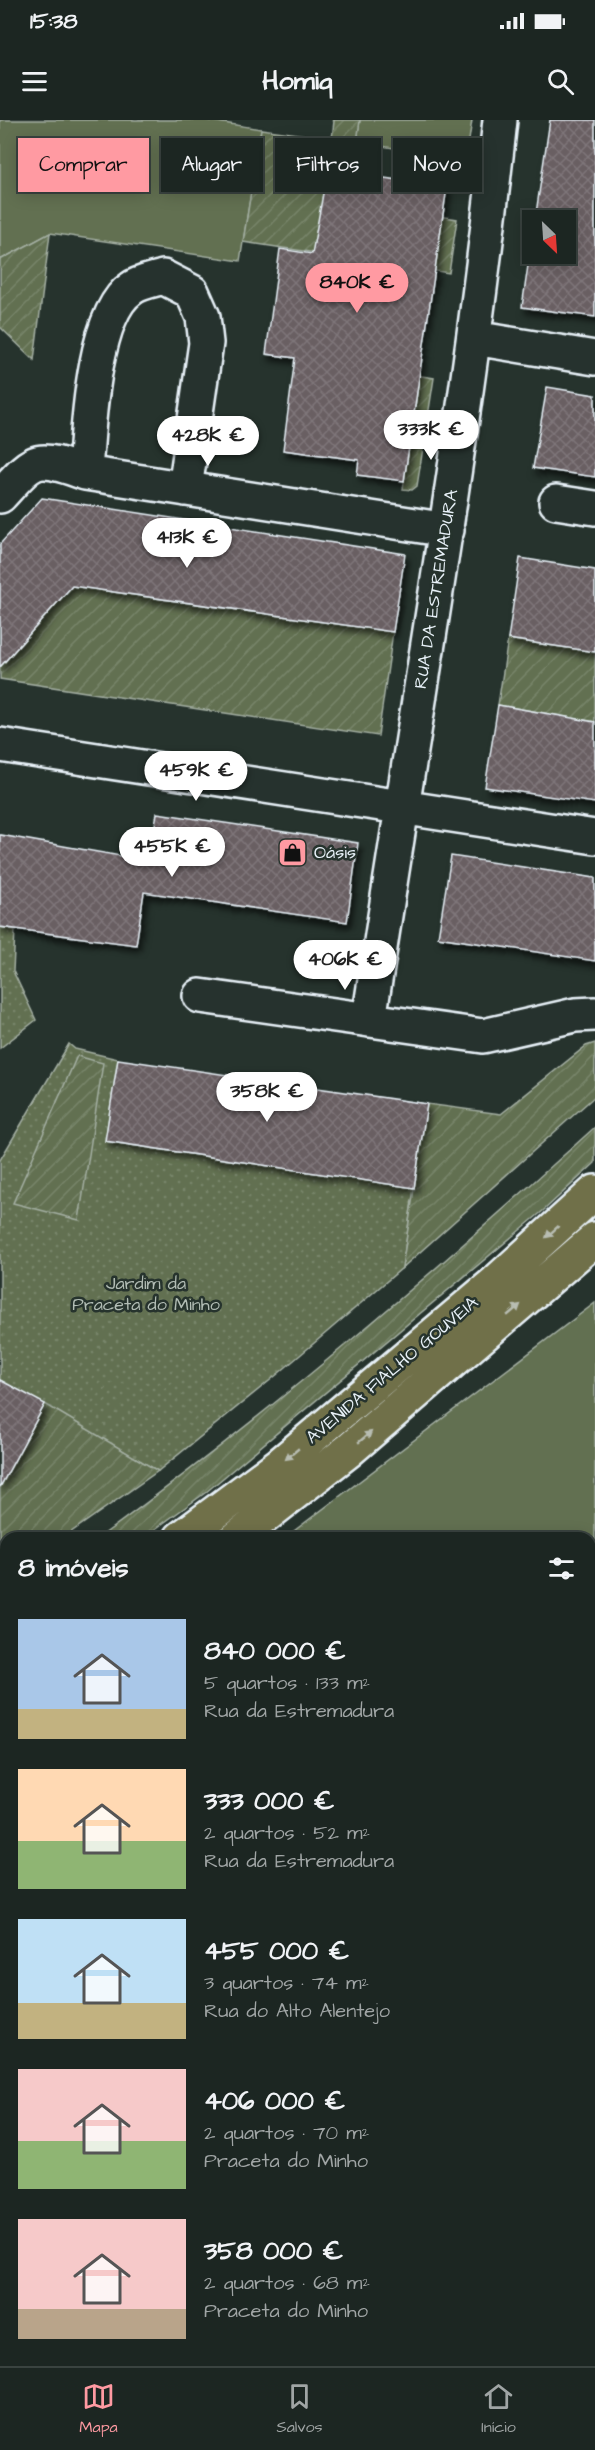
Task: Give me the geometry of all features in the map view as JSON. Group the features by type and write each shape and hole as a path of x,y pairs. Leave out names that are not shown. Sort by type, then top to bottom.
{"main road":[{"name":"AVENIDA FIALHO GOUVEIA","path":"189,1532 279,1465 496,1282 595,1192"},
{"name":"AVENIDA FIALHO GOUVEIA","path":"245,1532 348,1451 595,1239"}],"street":[{"name":"RUA DA ESTREMADURA","path":"369,1020 400,808 447,530 474,338 500,120"},
{"path":"85,472 89,413 102,333 114,309 132,288 163,277 192,292 203,317 206,343 185,489"},
{"path":"474,338 595,358"},
{"path":"0,496 29,465 52,461 85,472 447,530"},
{"path":"556,502 595,508"},
{"path":"0,745 595,837"},
{"path":"200,996 483,1036 540,1021 595,1014"}],"green space":[{"path":"0,120 205,120 261,129 260,138 161,138 161,192 251,192 240,261 50,233 0,260"},
{"path":"332,120 360,120 358,138 332,138 334,121"},
{"path":"360,120 472,120 469,138 393,138 393,148 381,146 381,138 358,138"},
{"path":"261,129 305,135 305,138 275,138 275,192 323,192 322,198 457,219 449,273 243,242 251,192 263,192 263,138 260,138"},
{"path":"50,233 34,360 0,327 0,260"},
{"path":"344,364 434,378 417,486 412,490 403,489 417,393"},
{"path":"72,586 393,632 378,736 0,679 0,667"},
{"path":"508,639 595,652 595,722 498,705"},
{"path":"0,927 15,930 13,971 36,1020 0,1048"},
{"path":"595,1043 595,1096 402,1268 427,1104 501,1114 586,1046"},
{"name":"Jardim da Praceta do Minho","path":"69,1044 75,1049 118,1059 105,1141 414,1188 402,1268 279,1373 158,1471 0,1380 0,1160"},
{"path":"77,1056 103,1063 79,1220 13,1203"},
{"path":"595,1127 595,1163 544,1210 205,1493 151,1532 107,1532 291,1390 475,1234"},
{"path":"595,1303 595,1532 293,1532"},
{"path":"45,1404 158,1471 71,1532 0,1532 0,1488"}],"building":[{"path":"550,120 595,120 595,317 522,307 528,264 576,264 576,210 536,210"},
{"path":"381,178 393,179 393,192 446,192 404,481 357,475 359,460 283,450 295,358 266,354 280,249 312,254 323,192 381,192"},
{"path":"547,387 595,395 595,477 533,468"},
{"path":"42,498 405,554 393,632 72,586 0,667 0,544"},
{"path":"520,558 595,570 595,652 508,639"},
{"path":"498,705 595,722 595,803 485,787"},
{"path":"157,813 358,843 347,922 144,892 136,945 0,927 0,835 149,861"},
{"path":"451,856 595,878 595,961 438,937"},
{"path":"118,1059 427,1104 414,1188 105,1141"},
{"path":"0,1380 45,1404 0,1487"}],"place":[{"name":"Oásis","path":"293,852"}]}
